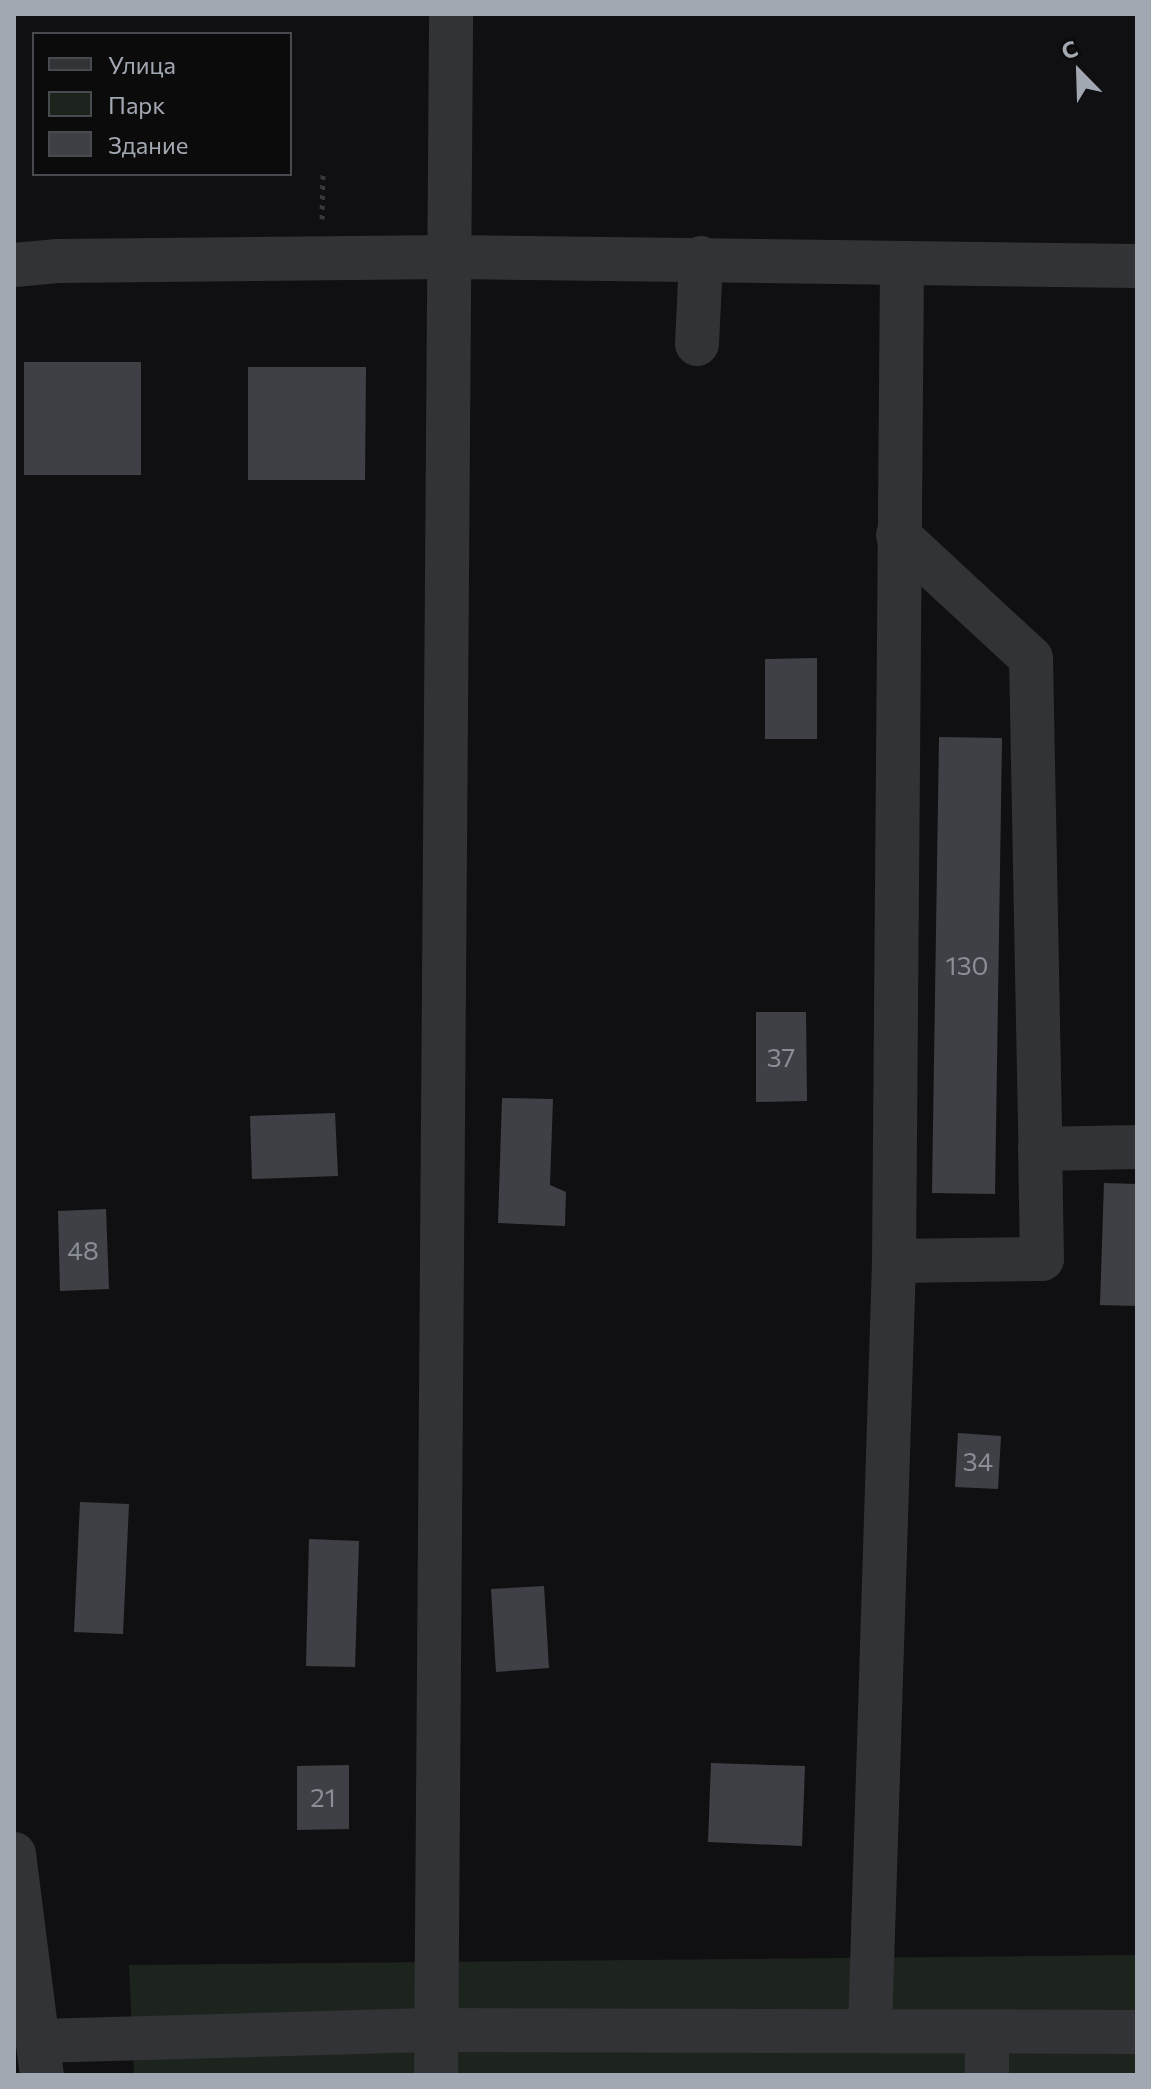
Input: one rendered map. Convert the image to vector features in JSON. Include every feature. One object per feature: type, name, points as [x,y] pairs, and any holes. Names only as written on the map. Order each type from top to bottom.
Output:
[{"type":"street","points":[[436,2075],[451,14]]},
{"type":"street","points":[[14,265],[58,261],[450,257],[1137,266]]},
{"type":"street","points":[[697,344],[701,258]]},
{"type":"street","points":[[870,2030],[894,1261],[902,263]]},
{"type":"street","points":[[894,1261],[1042,1259],[1031,658],[898,535]]},
{"type":"street","points":[[1040,1149],[1137,1147]]},
{"type":"street","points":[[14,1854],[40,2058],[437,2030],[870,2030],[987,2055],[1137,2032]]},
{"type":"green space","points":[[1137,1955],[1137,2075],[134,2075],[129,1965]]},
{"type":"building","points":[[24,362],[141,362],[141,475],[24,475]]},
{"type":"building","points":[[248,367],[366,367],[365,480],[248,480]]},
{"type":"building","points":[[817,658],[817,739],[765,739],[765,659]]},
{"type":"building","points":[[939,737],[1002,738],[995,1194],[932,1193]]},
{"type":"building","points":[[756,1012],[806,1012],[807,1101],[756,1102]]},
{"type":"building","points":[[502,1098],[553,1099],[550,1185],[566,1192],[565,1226],[498,1223]]},
{"type":"building","points":[[335,1113],[338,1176],[252,1179],[250,1116]]},
{"type":"building","points":[[1104,1183],[1137,1184],[1137,1306],[1100,1305]]},
{"type":"building","points":[[106,1209],[109,1289],[60,1291],[58,1211]]},
{"type":"building","points":[[958,1433],[1001,1436],[998,1489],[955,1487]]},
{"type":"building","points":[[80,1502],[129,1504],[123,1634],[74,1632]]},
{"type":"building","points":[[309,1539],[359,1541],[355,1667],[306,1666]]},
{"type":"building","points":[[544,1586],[549,1668],[496,1672],[491,1589]]},
{"type":"building","points":[[711,1763],[805,1766],[802,1846],[708,1842]]},
{"type":"building","points":[[349,1765],[349,1829],[297,1830],[297,1766]]}]
